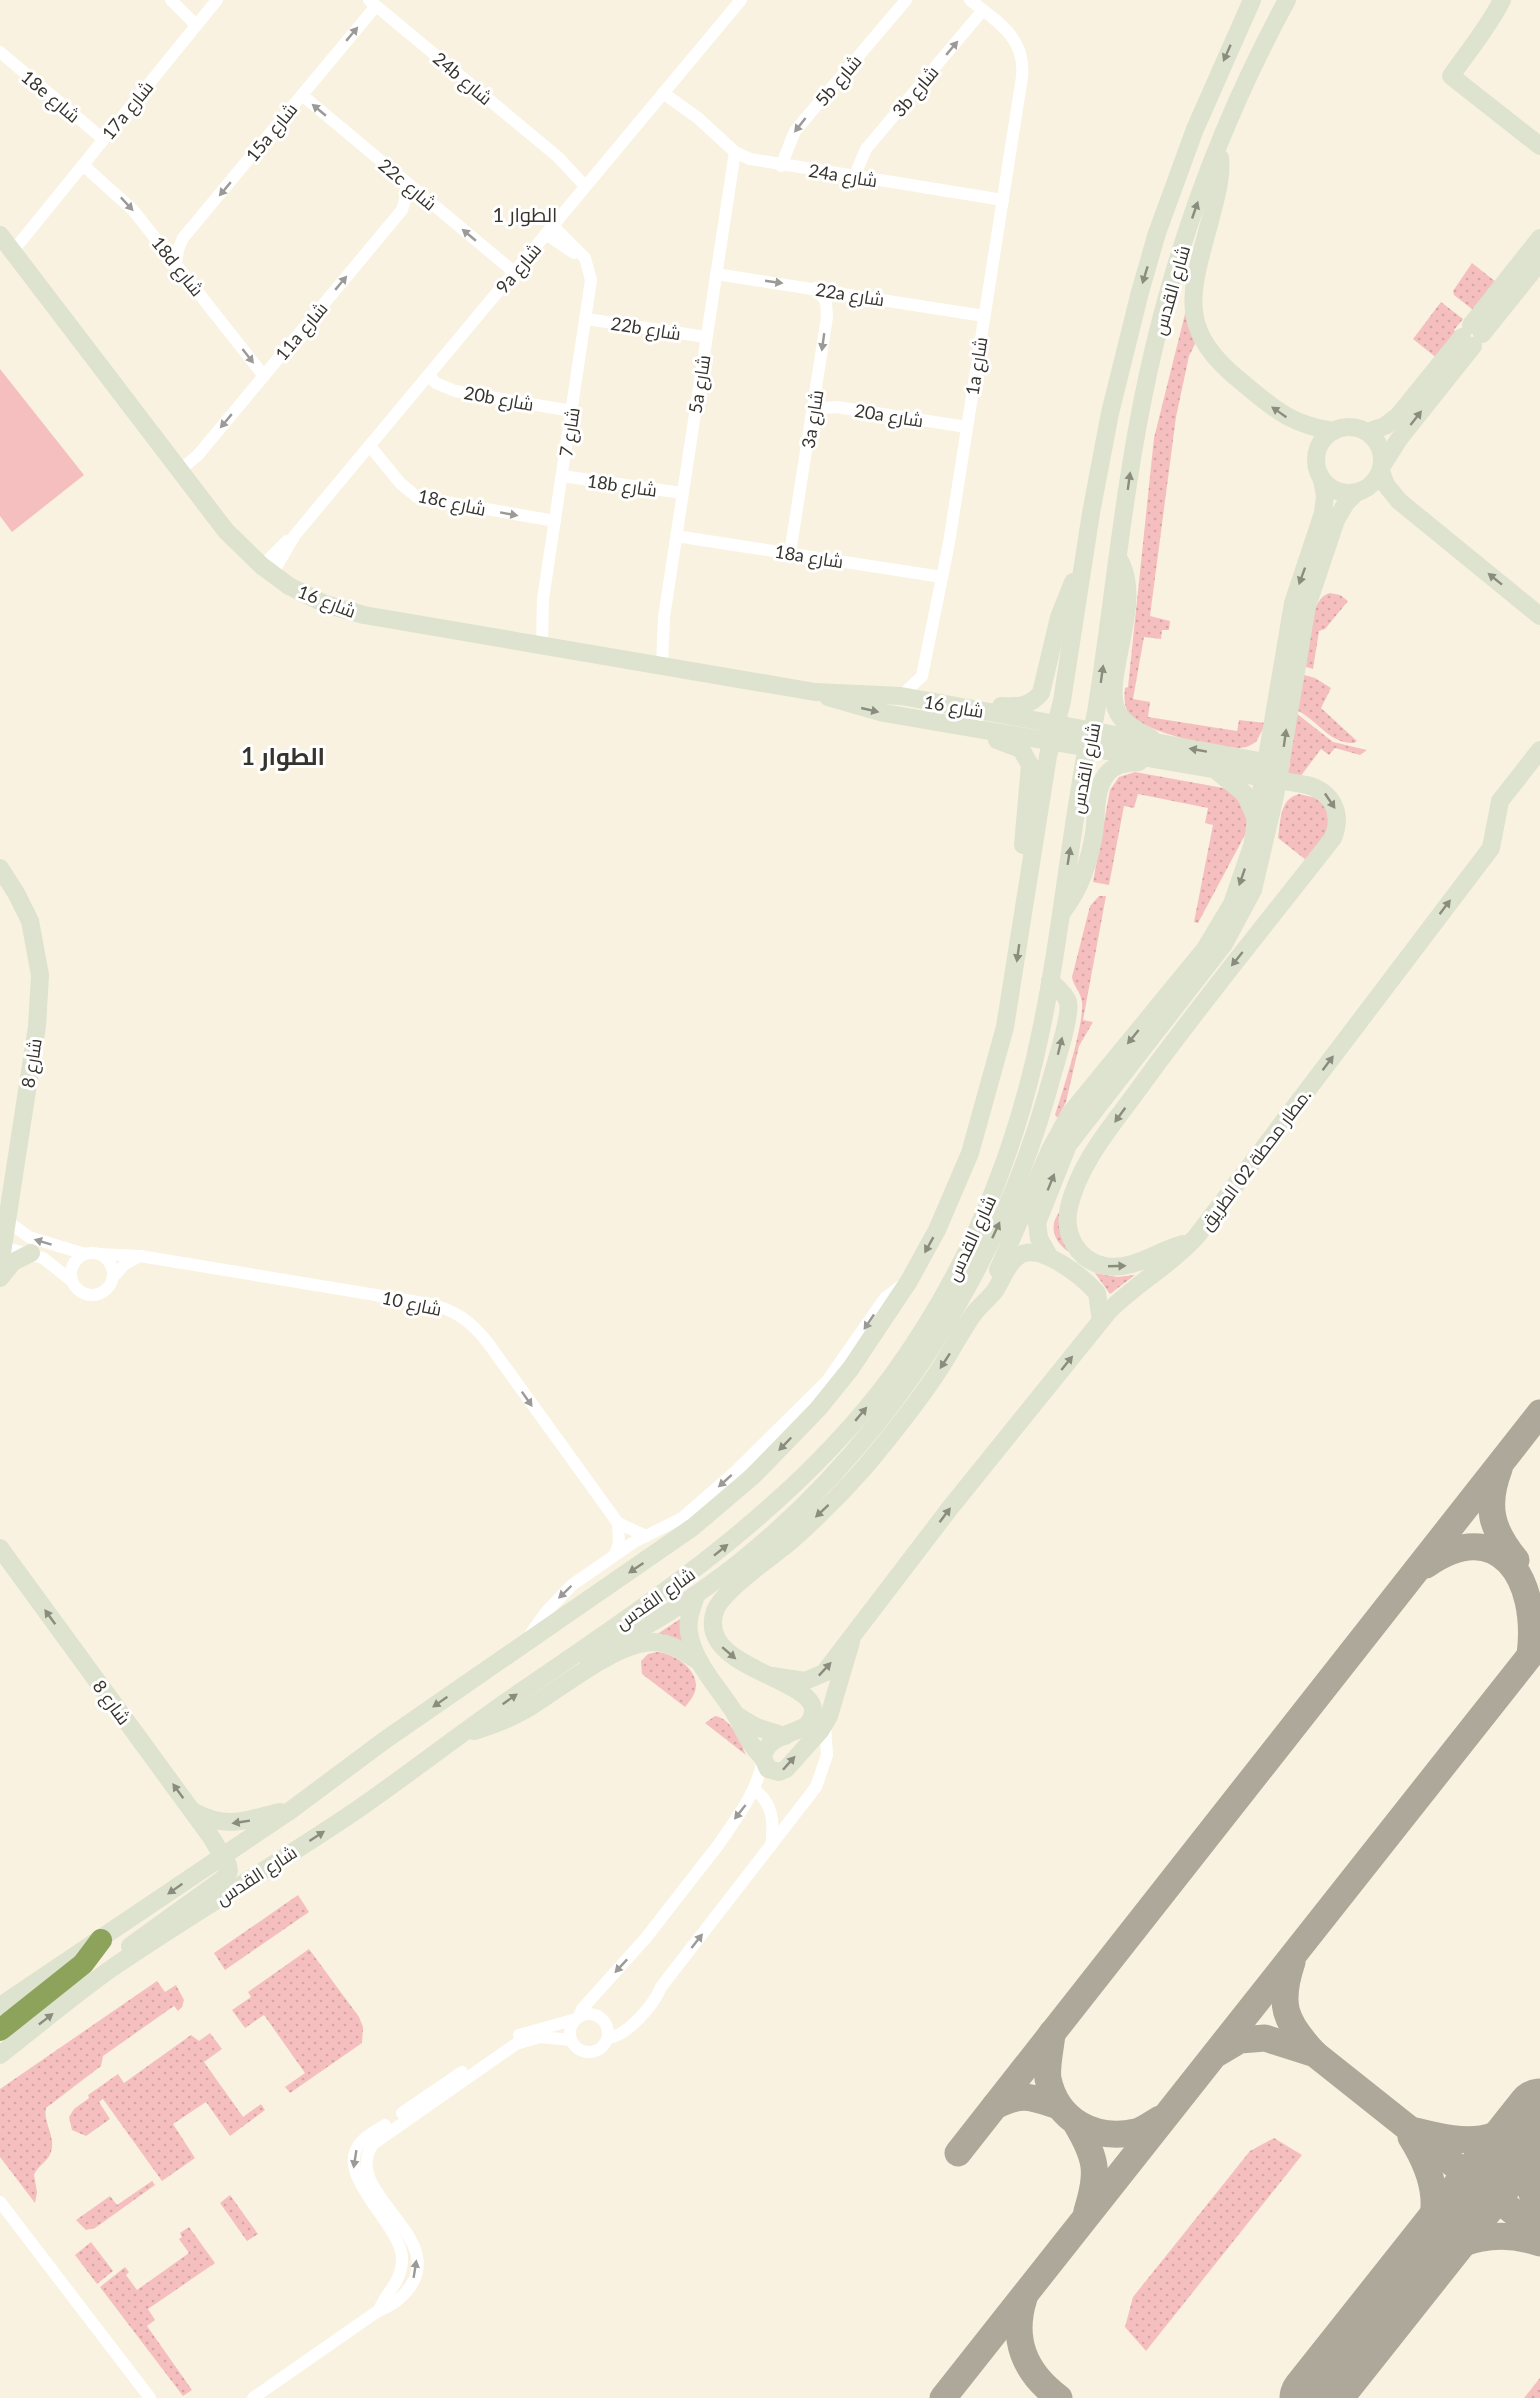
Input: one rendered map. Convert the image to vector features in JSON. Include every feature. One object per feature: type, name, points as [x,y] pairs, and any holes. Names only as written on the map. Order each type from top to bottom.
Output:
[{"type":"highway","points":[[2,2021],[83,1964],[101,1940]]},
{"type":"street","points":[[171,0],[199,21]]},
{"type":"street","points":[[178,0],[199,21]]},
{"type":"street","name":"17a شارع","points":[[6,242],[37,221],[217,0]]},
{"type":"street","name":"9a شارع","points":[[267,570],[741,0]]},
{"type":"street","name":"5b شارع","points":[[781,166],[792,136],[799,126],[906,0]]},
{"type":"street","points":[[970,0],[983,10]]},
{"type":"street","name":"شارع القدس","points":[[101,1940],[291,1810],[385,1740],[662,1551],[753,1476],[818,1409],[844,1376],[909,1281],[942,1219],[983,1111],[1005,1027],[1053,733],[1062,701],[1084,555],[1110,414],[1148,262],[1195,129],[1226,54],[1252,0]]},
{"type":"street","name":"شارع القدس","points":[[0,2055],[109,1970],[354,1812],[460,1734],[710,1559],[772,1506],[836,1443],[888,1381],[912,1348],[949,1287],[972,1241],[1009,1150],[1035,1059],[1090,740],[1136,435],[1150,365],[1183,246],[1219,148],[1287,0]]},
{"type":"street","points":[[1502,0],[1483,34],[1478,52],[1457,80],[1540,146]]},
{"type":"street","name":"15a شارع","points":[[176,263],[177,250],[183,238],[302,95],[373,3]]},
{"type":"street","name":"24b شارع","points":[[373,3],[588,182]]},
{"type":"street","name":"1a شارع","points":[[922,676],[942,577],[1022,77],[1023,54],[1011,35],[983,10]]},
{"type":"street","name":"3b شارع","points":[[854,177],[866,149],[983,10]]},
{"type":"street","name":"18e شارع","points":[[0,52],[103,139]]},
{"type":"street","name":"24a شارع","points":[[667,89],[735,152],[750,159],[781,166],[1003,200]]},
{"type":"street","name":"22c شارع","points":[[302,95],[514,272]]},
{"type":"street","points":[[1219,148],[1219,186],[1192,296],[1195,321],[1201,339],[1221,366],[1277,412],[1299,424],[1334,431]]},
{"type":"street","name":"5a شارع","points":[[657,664],[735,152]]},
{"type":"street","name":"18d شارع","points":[[84,165],[128,205],[264,376]]},
{"type":"street","name":"11a شارع","points":[[179,471],[198,455],[402,210],[407,193],[405,181]]},
{"type":"street","name":"شارع 7","points":[[537,644],[591,290],[588,266],[579,251],[549,230]]},
{"type":"street","points":[[1101,1321],[1097,1293],[1050,1256],[1039,1238],[1037,1223],[1064,1152],[1079,1127],[1235,927],[1258,875],[1272,771],[1307,606],[1336,520],[1346,503],[1356,493],[1369,488],[1452,361],[1513,285],[1540,238]]},
{"type":"street","name":"شارع 16","points":[[6,242],[226,531],[267,570],[306,596],[344,611],[815,692],[901,696],[959,706],[1053,733],[1090,740]]},
{"type":"street","points":[[1513,285],[1540,262]]},
{"type":"street","name":"22a شارع","points":[[716,274],[984,316]]},
{"type":"street","name":"3a شارع","points":[[790,553],[813,416],[827,309],[826,301],[815,288]]},
{"type":"street","name":"22b شارع","points":[[586,319],[706,337]]},
{"type":"street","points":[[1367,432],[1385,426],[1398,417],[1452,361]]},
{"type":"street","name":"20b شارع","points":[[429,376],[436,383],[455,391],[572,411]]},
{"type":"street","name":"20a شارع","points":[[813,416],[824,408],[837,406],[967,427]]},
{"type":"street","points":[[253,2398],[379,2310],[399,2280],[402,2258],[395,2235],[356,2177],[353,2161],[358,2146],[517,2036],[577,2018],[590,2014],[600,2017],[607,2026],[608,2037],[599,2050],[588,2053],[576,2048],[571,2040],[571,2027],[577,2018],[582,2009],[645,1939],[672,1913],[698,1880],[754,1790],[769,1744],[807,1725],[810,1721],[811,1705],[802,1692],[734,1658],[723,1650],[713,1629],[718,1604],[792,1539],[864,1468],[918,1400],[976,1311],[1005,1255],[1050,1149],[1069,1115],[1205,949],[1221,926],[1242,877],[1272,771],[1271,730],[1293,603],[1323,513],[1325,496],[1316,466],[1317,452],[1323,439],[1334,431],[1349,427],[1367,432],[1378,444],[1386,484],[1399,501],[1540,616]]},
{"type":"street","name":"18c شارع","points":[[370,446],[400,483],[417,497],[555,521]]},
{"type":"street","name":"18b شارع","points":[[562,476],[682,493]]},
{"type":"street","points":[[1322,480],[1337,492],[1356,493]]},
{"type":"street","name":"18a شارع","points":[[676,536],[942,577]]},
{"type":"street","points":[[959,706],[1022,706],[1041,693],[1059,617],[1084,555]]},
{"type":"street","points":[[1118,556],[1125,569],[1128,596],[1114,693],[1116,707],[1128,724],[1160,752]]},
{"type":"street","points":[[901,696],[922,676],[933,702]]},
{"type":"street","name":"شارع 16","points":[[815,692],[870,710],[956,726],[1053,733]]},
{"type":"street","points":[[956,726],[1017,746],[1028,758],[1030,772],[1023,850],[1026,895]]},
{"type":"street","points":[[1234,756],[1256,746],[1271,730]]},
{"type":"street","name":"مطار محطة 02 الطريق.","points":[[1090,740],[1160,752],[1234,756],[1316,787],[1329,797],[1337,813],[1333,838],[1195,1012],[1100,1143],[1082,1173],[1069,1208],[1069,1233],[1074,1245],[1082,1255],[1104,1266],[1129,1265],[1190,1243],[1491,848],[1500,801],[1540,750]]},
{"type":"street","points":[[1061,914],[1074,897],[1084,875],[1094,833],[1098,795],[1105,776],[1118,765],[1160,752]]},
{"type":"street","name":"مطار محطة 02 الطريق.","points":[[1160,752],[1214,770],[1272,771]]},
{"type":"street","points":[[1214,770],[1245,794],[1257,821]]},
{"type":"street","name":"شارع 8","points":[[0,868],[30,921],[40,975],[39,1009],[0,1266]]},
{"type":"street","points":[[556,1667],[639,1631],[696,1596],[794,1513],[866,1435],[934,1342],[977,1268],[1009,1201],[1035,1131],[1068,1006],[1065,996],[1050,981]]},
{"type":"street","points":[[1009,1150],[1035,1131]]},
{"type":"street","points":[[6,1220],[21,1232],[37,1240],[85,1254],[99,1254],[110,1263],[113,1277]]},
{"type":"street","points":[[972,1241],[977,1268]]},
{"type":"street","points":[[772,1676],[798,1681],[817,1677],[852,1637],[950,1508],[1101,1321],[1124,1296],[1175,1258],[1190,1243]]},
{"type":"street","points":[[3,1247],[31,1253],[53,1265],[81,1292],[92,1295],[103,1292],[125,1264],[140,1256]]},
{"type":"street","points":[[976,1311],[994,1291],[1016,1257],[1030,1252],[1050,1256]]},
{"type":"street","points":[[0,1278],[13,1262],[31,1253]]},
{"type":"street","points":[[72,1281],[74,1262],[85,1254]]},
{"type":"street","name":"شارع 10","points":[[99,1254],[140,1256],[444,1308],[469,1321],[497,1355],[618,1523],[646,1536]]},
{"type":"street","points":[[524,1644],[563,1593],[615,1555],[682,1518],[736,1471],[826,1381],[885,1299],[909,1281]]},
{"type":"street","points":[[615,1555],[619,1542],[618,1523]]},
{"type":"street","name":"شارع 8","points":[[0,1548],[72,1636],[224,1856]]},
{"type":"street","points":[[696,1596],[688,1626],[700,1662],[736,1715],[747,1740],[763,1759],[768,1769],[782,1771],[825,1725]]},
{"type":"street","points":[[608,2037],[620,2035],[650,1994],[661,1987],[798,1813],[820,1778],[826,1755],[825,1725],[840,1684],[852,1637]]},
{"type":"street","points":[[460,1734],[490,1726],[514,1716],[584,1671],[641,1644],[666,1644],[700,1662]]},
{"type":"street","points":[[736,1715],[756,1727],[785,1736]]},
{"type":"street","points":[[754,1790],[767,1800],[771,1819],[771,1846]]},
{"type":"street","points":[[192,1810],[215,1821],[233,1823],[291,1810]]},
{"type":"street","points":[[109,1970],[132,1943],[148,1930],[227,1875],[228,1865],[224,1856]]},
{"type":"street","points":[[379,2310],[388,2308],[405,2294],[416,2274],[417,2263],[412,2241],[368,2177],[365,2163],[369,2150],[378,2139],[516,2044],[540,2037],[571,2040]]},
{"type":"street","points":[[0,2202],[150,2398]]},
{"type":"shaded area","points":[[1472,263],[1496,282],[1477,313],[1454,295],[1453,291]]},
{"type":"shaded area","points":[[1441,302],[1463,319],[1454,330],[1458,334],[1438,359],[1413,339]]},
{"type":"shaded area","points":[[1186,310],[1195,344],[1189,356],[1176,417],[1150,616],[1170,621],[1169,630],[1162,630],[1161,639],[1144,637],[1133,699],[1150,702],[1148,717],[1237,731],[1239,720],[1266,723],[1256,742],[1242,748],[1198,742],[1165,733],[1130,715],[1125,702],[1154,438]]},
{"type":"shaded area","points":[[0,369],[84,475],[12,532],[0,516]]},
{"type":"shaded area","points":[[1330,593],[1340,595],[1348,601],[1325,629],[1319,631],[1313,669],[1306,667],[1311,625],[1317,604]]},
{"type":"shaded area","points":[[1301,674],[1315,678],[1331,688],[1321,708],[1357,741],[1354,743],[1337,740],[1296,710]]},
{"type":"shaded area","points":[[1296,713],[1333,742],[1367,750],[1360,755],[1335,748],[1329,755],[1321,749],[1300,777],[1288,774]]},
{"type":"shaded area","points":[[1135,772],[1229,789],[1233,791],[1247,817],[1246,833],[1198,923],[1194,922],[1213,825],[1205,823],[1208,808],[1138,794],[1134,808],[1124,806],[1109,885],[1093,882],[1110,790],[1119,777]]},
{"type":"shaded area","points":[[1299,794],[1316,798],[1327,808],[1329,829],[1306,860],[1278,838],[1284,806],[1292,797]]},
{"type":"shaded area","points":[[1099,896],[1106,896],[1083,1020],[1093,1022],[1079,1046],[1066,1102],[1058,1118],[1055,1115],[1072,1058],[1082,1013],[1081,998],[1072,977],[1090,906]]},
{"type":"shaded area","points":[[1061,1210],[1060,1233],[1069,1252],[1059,1243],[1054,1232],[1055,1221]]},
{"type":"shaded area","points":[[1095,1273],[1117,1277],[1135,1275],[1110,1294]]},
{"type":"shaded area","points":[[680,1619],[683,1642],[656,1635]]},
{"type":"shaded area","points":[[657,1652],[676,1658],[692,1673],[696,1688],[685,1707],[642,1674],[641,1661],[648,1654]]},
{"type":"shaded area","points":[[715,1716],[726,1721],[730,1726],[746,1755],[705,1723]]},
{"type":"shaded area","points":[[298,1895],[309,1912],[225,1970],[214,1953]]},
{"type":"shaded area","points":[[309,1949],[359,2017],[363,2027],[362,2043],[290,2093],[285,2087],[305,2073],[264,2015],[245,2028],[232,2010],[251,1997],[248,1992]]},
{"type":"shaded area","points":[[157,1981],[165,1992],[176,1985],[184,2000],[182,2007],[178,2011],[174,2006],[103,2056],[101,2066],[46,2108],[52,2146],[50,2155],[34,2175],[37,2192],[35,2203],[0,2157],[0,2089]]},
{"type":"shaded area","points":[[210,2033],[222,2049],[204,2062],[243,2117],[261,2104],[265,2110],[230,2136],[206,2102],[173,2124],[195,2158],[162,2181],[103,2099],[99,2102],[110,2119],[86,2136],[72,2130],[69,2117],[74,2109],[89,2098],[88,2095],[118,2074],[124,2083],[191,2035],[199,2041]]},
{"type":"shaded area","points":[[1274,2138],[1302,2155],[1146,2351],[1125,2327],[1133,2297],[1250,2151]]},
{"type":"shaded area","points":[[152,2181],[155,2185],[95,2228],[86,2230],[76,2220],[110,2196],[117,2205]]},
{"type":"shaded area","points":[[230,2195],[258,2234],[247,2241],[220,2203]]},
{"type":"shaded area","points":[[189,2227],[215,2263],[148,2309],[155,2320],[147,2326],[192,2390],[183,2396],[100,2287],[125,2267],[129,2272],[126,2275],[137,2290],[189,2253],[179,2239],[182,2237],[180,2233]]},
{"type":"shaded area","points":[[91,2242],[113,2271],[97,2284],[75,2255]]},
{"type":"shaded area","points":[[1540,2378],[1540,2398],[1524,2398]]},
{"type":"taxiway","points":[[958,2153],[1540,1413]]},
{"type":"taxiway","points":[[1499,1469],[1492,1495],[1493,1517],[1501,1538],[1516,1560]]},
{"type":"taxiway","points":[[1426,1565],[1452,1551],[1474,1547],[1493,1551],[1509,1562],[1520,1579],[1528,1601],[1531,1627],[1530,1655]]},
{"type":"taxiway","points":[[943,2398],[1540,1643]]},
{"type":"taxiway","points":[[1292,1962],[1285,1989],[1286,2011],[1296,2031],[1314,2053]]},
{"type":"taxiway","points":[[1052,2033],[1048,2079],[1053,2094],[1069,2117],[1093,2130],[1121,2134],[1139,2131],[1160,2119]]},
{"type":"taxiway","points":[[1218,2053],[1240,2040],[1265,2038],[1315,2054],[1540,2233]]},
{"type":"taxiway","points":[[995,2106],[1012,2099],[1025,2097],[1056,2105]]},
{"type":"taxiway","points":[[1416,2131],[1452,2139],[1481,2139],[1509,2130],[1540,2109]]},
{"type":"taxiway","points":[[1540,2124],[1534,2144],[1530,2188],[1540,2216]]},
{"type":"taxiway","points":[[1077,2125],[1089,2147],[1094,2166],[1093,2186],[1087,2211]]},
{"type":"taxiway","points":[[1411,2137],[1427,2169],[1434,2198],[1432,2227],[1423,2261],[1480,2238],[1508,2236],[1540,2243]]},
{"type":"taxiway","points":[[1024,2298],[1019,2327],[1023,2354],[1037,2377],[1059,2398]]},
{"type":"runway","points":[[1314,2398],[1540,2113]]},
{"type":"district","name":"الطوار 1","points":[[525,214]]},
{"type":"district","name":"الطوار 1","points":[[283,755]]}]
